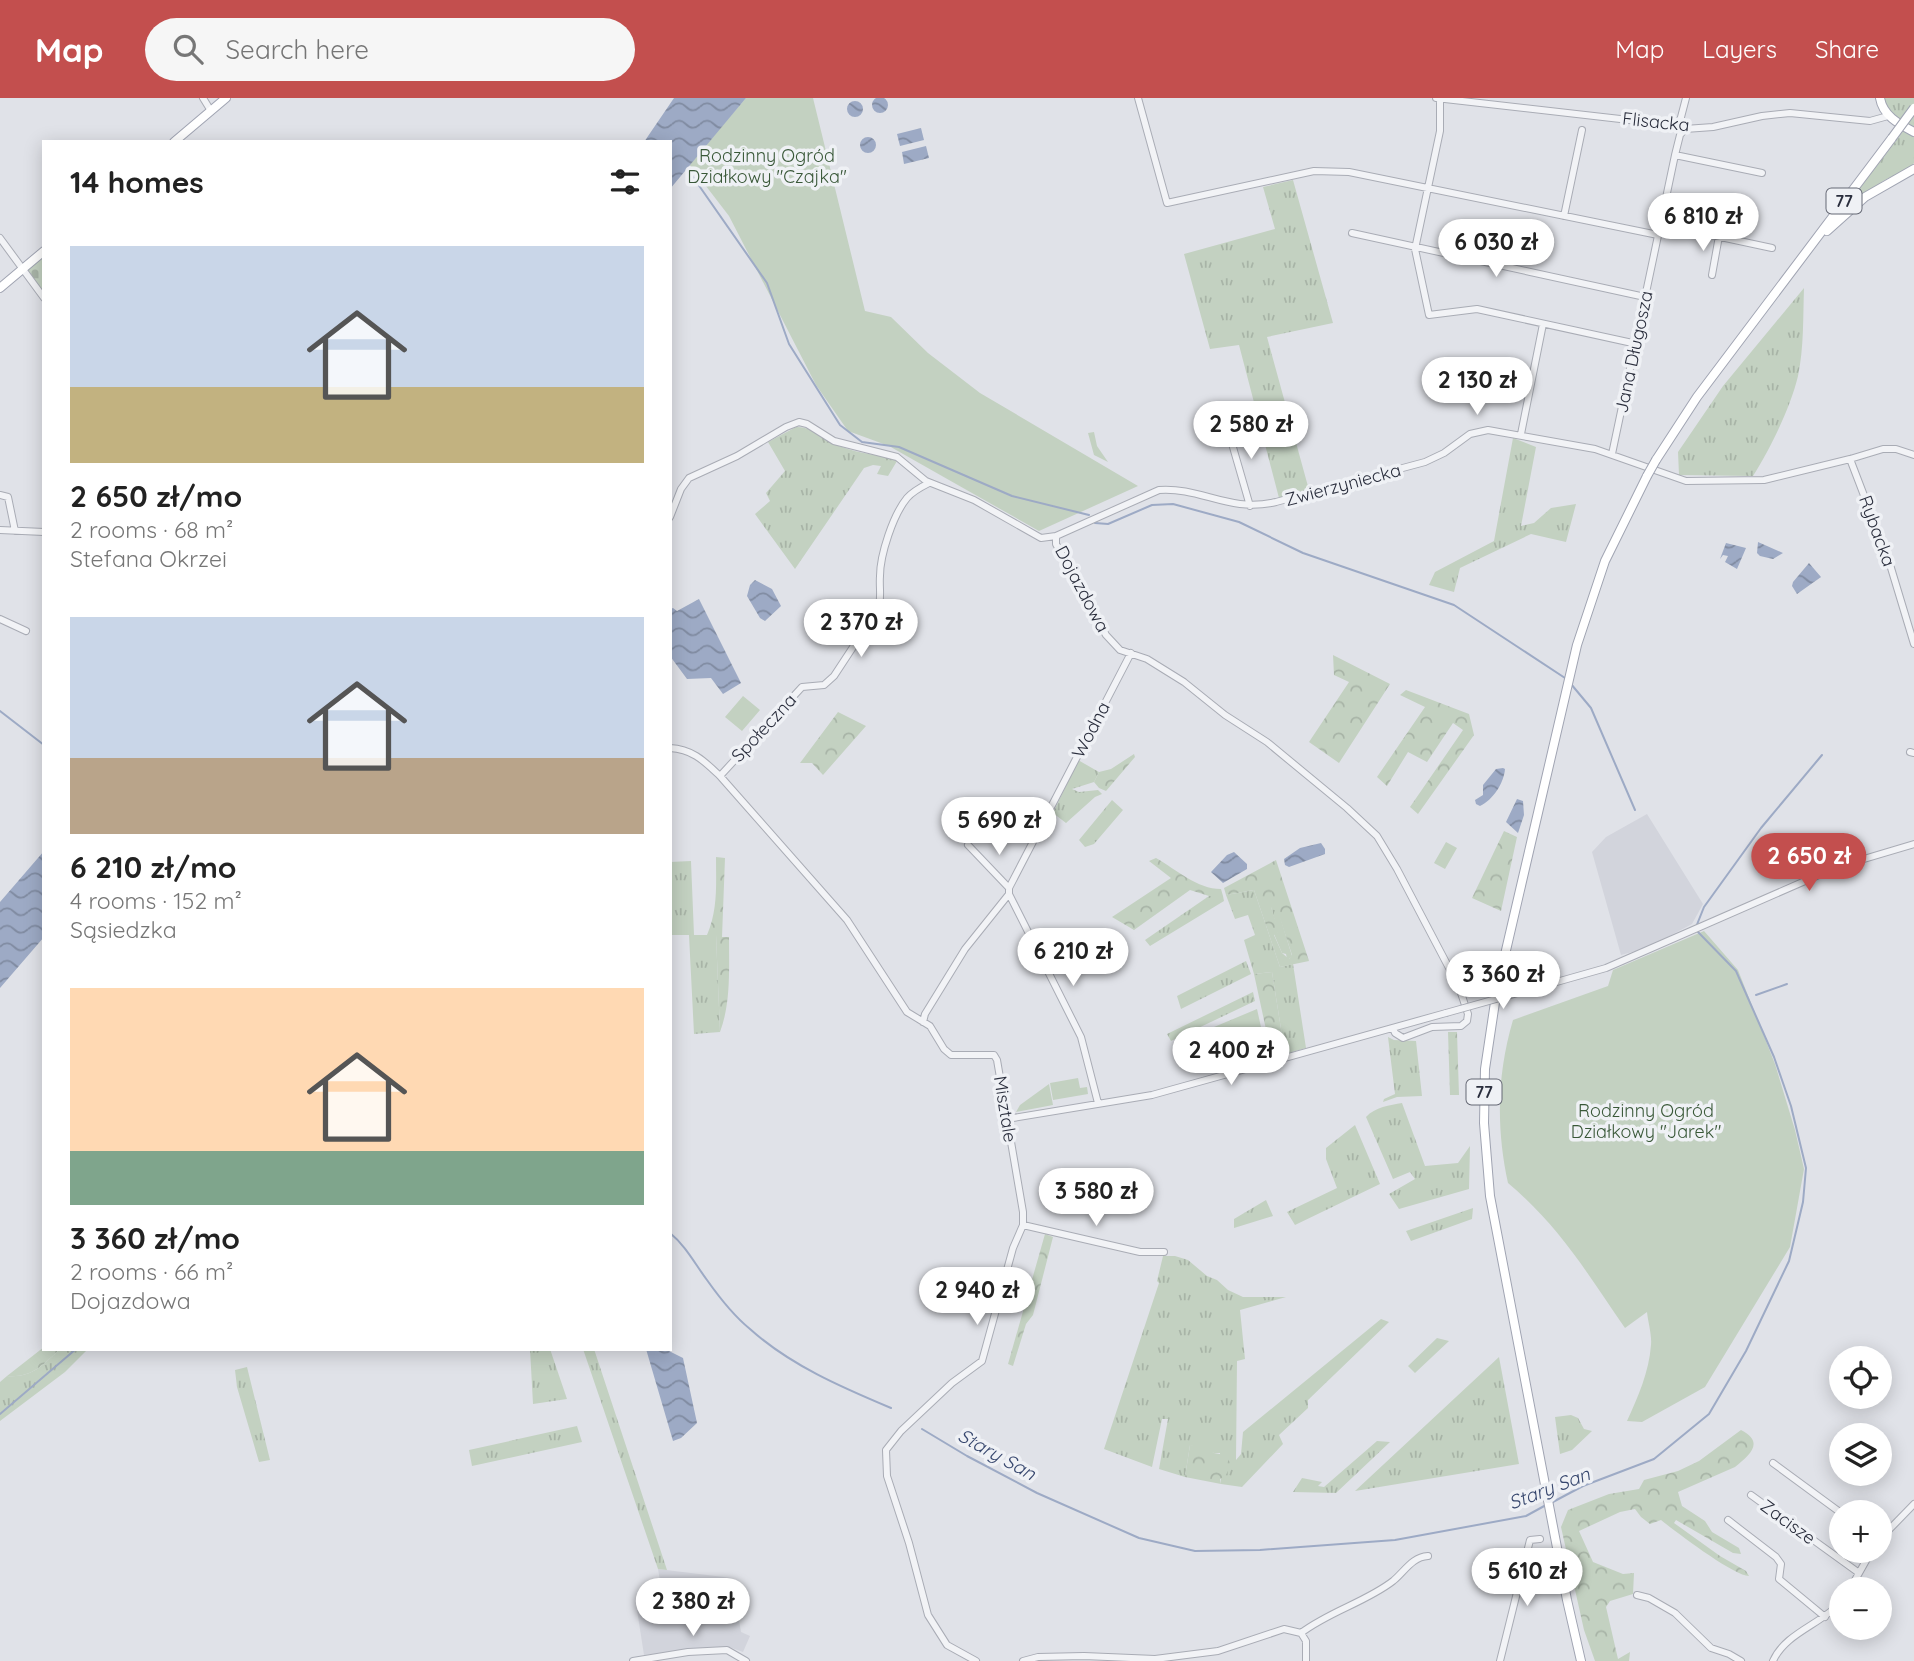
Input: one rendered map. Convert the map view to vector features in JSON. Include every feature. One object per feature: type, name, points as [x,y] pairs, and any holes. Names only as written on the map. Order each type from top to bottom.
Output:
[{"type":"main road","points":[[176,140],[226,98]]},
{"type":"main road","points":[[1880,98],[1885,112],[1914,132]]},
{"type":"main road","name":"77","points":[[1581,1661],[1490,1196],[1484,1100],[1488,1045],[1497,989],[1572,669],[1605,562],[1656,460],[1698,397],[1914,108]]},
{"type":"main road","points":[[1797,264],[1848,210],[1914,169]]},
{"type":"main road","points":[[0,288],[42,253]]},
{"type":"street","points":[[204,98],[211,111]]},
{"type":"street","points":[[1138,98],[1167,203],[1314,171],[1349,172],[1658,235]]},
{"type":"street","points":[[1680,121],[1686,98]]},
{"type":"street","points":[[1438,99],[1440,131],[1415,248],[1429,315],[1477,309],[1637,344]]},
{"type":"street","name":"Flisacka","points":[[1438,99],[1664,124],[1680,121],[1685,129],[1713,127],[1790,113],[1875,121],[1885,112]]},
{"type":"street","name":"Jana Długosza","points":[[1612,454],[1675,155],[1680,135],[1685,129]]},
{"type":"street","points":[[1564,216],[1582,131]]},
{"type":"street","points":[[1675,155],[1762,173]]},
{"type":"street","points":[[1660,224],[1772,248]]},
{"type":"street","points":[[1352,233],[1645,297]]},
{"type":"street","points":[[1712,275],[1719,236]]},
{"type":"street","points":[[0,238],[42,296]]},
{"type":"street","points":[[1521,434],[1543,324]]},
{"type":"street","name":"Dojazdowa","points":[[672,512],[681,489],[689,478],[737,456],[799,422],[834,441],[897,457],[929,483],[974,500],[1041,538],[1056,536],[1056,544],[1106,635],[1120,650],[1146,659],[1185,682],[1225,715],[1267,742],[1377,836],[1459,987],[1468,1014],[1467,1021],[1461,1026],[1432,1027],[1403,1038],[1395,1034],[1393,1028]]},
{"type":"street","points":[[1226,423],[1250,506]]},
{"type":"street","name":"Zwierzyniecka","points":[[1056,536],[1159,491],[1175,489],[1238,506],[1276,502],[1425,462],[1444,453],[1476,431],[1521,434],[1612,454],[1686,481],[1754,481],[1850,460],[1883,449],[1914,454]]},
{"type":"street","name":"Rybacka","points":[[1850,460],[1888,558],[1914,644]]},
{"type":"street","name":"Społeczna","points":[[720,776],[803,687],[824,685],[834,676],[878,609],[886,542],[901,508],[912,493],[929,483]]},
{"type":"street","points":[[0,495],[8,497],[15,531]]},
{"type":"street","points":[[0,530],[42,532]]},
{"type":"street","points":[[1041,538],[1056,544]]},
{"type":"street","points":[[0,619],[26,631]]},
{"type":"street","name":"Wodna","points":[[923,1022],[925,1014],[965,949],[1009,891],[1131,653]]},
{"type":"street","name":"Misztale","points":[[672,748],[699,756],[720,776],[847,920],[907,1012],[930,1026],[944,1049],[951,1055],[994,1055],[997,1060],[1023,1212],[1023,1226],[1013,1248],[982,1361],[952,1383],[886,1450],[887,1476],[909,1543],[928,1615],[947,1645],[976,1661]]},
{"type":"street","points":[[1007,1119],[1152,1095],[1606,968],[1837,867],[1914,844]]},
{"type":"street","points":[[968,845],[1009,891],[1081,1037],[1098,1103]]},
{"type":"street","points":[[1023,1226],[1140,1252],[1164,1252]]},
{"type":"street","points":[[1773,1463],[1829,1504]]},
{"type":"street","name":"Zacisze","points":[[1751,1495],[1859,1573]]},
{"type":"street","points":[[1892,1526],[1914,1504]]},
{"type":"street","points":[[1728,1520],[1776,1557],[1781,1564],[1779,1579],[1825,1616]]},
{"type":"street","points":[[1500,1661],[1530,1540],[1540,1539]]},
{"type":"street","points":[[1301,1633],[1319,1619],[1392,1581],[1414,1560],[1428,1556]]},
{"type":"street","points":[[1857,1577],[1865,1563]]},
{"type":"street","points":[[1637,1595],[1649,1598],[1675,1613],[1686,1621],[1710,1648],[1741,1661]]},
{"type":"street","points":[[1773,1661],[1786,1644],[1829,1612]]},
{"type":"street","points":[[1023,1661],[1038,1657],[1083,1656],[1155,1659],[1218,1651],[1284,1629],[1301,1633],[1306,1640],[1307,1661]]},
{"type":"street","points":[[633,1661],[688,1652],[727,1650],[746,1661]]},
{"type":"shaded area","points":[[1647,814],[1703,904],[1692,924],[1647,948],[1621,955],[1592,852],[1606,837]]},
{"type":"shaded area","points":[[658,1569],[732,1578],[741,1632],[750,1636],[743,1652],[729,1647],[644,1655],[637,1610],[666,1615]]},
{"type":"green space","name":"Rodzinny Ogród Działkowy \"Czajka\"","points":[[746,98],[813,98],[865,311],[891,317],[928,353],[980,393],[1138,486],[1039,531],[889,446],[848,431],[816,385],[729,216],[689,164]]},
{"type":"green space","points":[[1884,98],[1914,98],[1914,129],[1889,112]]},
{"type":"green space","points":[[1904,130],[1914,137],[1912,166],[1883,181],[1844,209]]},
{"type":"green space","points":[[1293,180],[1333,323],[1267,337],[1309,490],[1279,498],[1239,345],[1210,349],[1184,254],[1275,229],[1263,187]]},
{"type":"green space","points":[[42,258],[42,293],[24,271]]},
{"type":"green space","points":[[1804,288],[1798,376],[1779,428],[1753,476],[1679,475],[1678,452],[1723,386]]},
{"type":"green space","points":[[796,427],[808,429],[836,445],[897,461],[888,476],[877,474],[881,466],[864,468],[795,569],[755,514],[770,501],[766,493],[785,471],[768,442]]},
{"type":"green space","points":[[1094,432],[1097,446],[1108,462],[1094,455],[1088,433]]},
{"type":"green space","points":[[1513,438],[1536,447],[1521,526],[1534,523],[1551,508],[1576,504],[1566,542],[1531,534],[1460,568],[1454,592],[1429,585],[1435,572],[1494,541]]},
{"type":"green space","points":[[1333,655],[1390,684],[1339,763],[1309,742],[1349,682],[1334,675]]},
{"type":"green space","points":[[1406,690],[1469,714],[1474,735],[1418,814],[1410,807],[1463,730],[1453,723],[1427,762],[1408,752],[1387,786],[1377,777],[1425,707],[1400,695]]},
{"type":"green space","points":[[743,696],[760,710],[742,731],[725,717]]},
{"type":"green space","points":[[838,712],[866,726],[823,775],[812,763],[800,763]]},
{"type":"green space","points":[[1134,754],[1135,757],[1106,791],[1094,782],[1099,772],[1111,769]]},
{"type":"green space","points":[[1078,760],[1099,772],[1094,782],[1072,789],[1079,792],[1098,790],[1102,794],[1066,823],[1053,813]]},
{"type":"green space","points":[[1112,800],[1123,810],[1094,844],[1085,847],[1079,840]]},
{"type":"green space","points":[[1504,831],[1517,837],[1501,911],[1472,898]]},
{"type":"green space","points":[[1446,842],[1457,848],[1445,869],[1434,863]]},
{"type":"green space","points":[[716,857],[725,858],[722,937],[729,937],[728,997],[720,1032],[716,935],[707,935],[715,906]]},
{"type":"green space","points":[[1156,858],[1195,882],[1221,889],[1223,896],[1209,896],[1190,890],[1134,930],[1112,917],[1171,878],[1149,861]]},
{"type":"green space","points":[[1276,860],[1309,961],[1280,967],[1254,890],[1226,895],[1224,888]],"holes":[[[1271,891],[1292,955],[1289,959],[1282,953],[1274,935],[1279,932],[1271,907]]]},
{"type":"green space","points":[[691,861],[694,935],[716,935],[720,1032],[694,1034],[689,935],[672,935],[672,862]]},
{"type":"green space","points":[[1271,887],[1292,956],[1289,959],[1282,953],[1274,934],[1278,932],[1271,907]]},
{"type":"green space","points":[[1254,890],[1280,967],[1293,964],[1306,1048],[1285,1054],[1272,972],[1254,974],[1244,940],[1255,935],[1248,915],[1235,919],[1226,895]]},
{"type":"green space","points":[[1209,896],[1223,896],[1224,901],[1150,946],[1145,940]]},
{"type":"green space","name":"Rodzinny Ogród Działkowy \"Jarek\"","points":[[1704,931],[1738,970],[1775,1064],[1804,1169],[1790,1247],[1705,1387],[1642,1422],[1627,1421],[1650,1355],[1651,1337],[1647,1312],[1625,1328],[1558,1234],[1508,1183],[1500,1121],[1504,1061],[1513,1020],[1608,986],[1613,970]]},
{"type":"green space","points":[[1513,956],[1521,988],[1505,993]]},
{"type":"green space","points":[[1246,961],[1251,974],[1181,1009],[1177,996]]},
{"type":"green space","points":[[1272,972],[1285,1054],[1277,1056],[1267,1034],[1254,974]]},
{"type":"green space","points":[[1253,992],[1255,1001],[1171,1041],[1167,1034]]},
{"type":"green space","points":[[1257,1009],[1261,1027],[1182,1062],[1177,1054],[1218,1035],[1214,1027]]},
{"type":"green space","points":[[1448,1032],[1457,1032],[1459,1095],[1450,1095]]},
{"type":"green space","points":[[1388,1037],[1394,1040],[1416,1041],[1422,1096],[1397,1097],[1383,1102],[1395,1094]]},
{"type":"green space","points":[[1078,1078],[1080,1088],[1087,1087],[1088,1094],[1053,1100],[1050,1083]]},
{"type":"green space","points":[[1049,1084],[1053,1105],[1016,1112],[1020,1105]]},
{"type":"green space","points":[[1402,1103],[1425,1166],[1458,1163],[1470,1146],[1469,1189],[1399,1209],[1389,1194],[1415,1179],[1410,1172],[1393,1179],[1366,1117],[1378,1109]]},
{"type":"green space","points":[[1355,1125],[1380,1184],[1295,1225],[1287,1212],[1337,1188],[1326,1159],[1326,1148]]},
{"type":"green space","points":[[1266,1200],[1273,1216],[1234,1228],[1234,1219]]},
{"type":"green space","points":[[1473,1208],[1472,1219],[1411,1241],[1406,1231]]},
{"type":"green space","points":[[1045,1234],[1053,1237],[1033,1315],[1026,1324],[1013,1366],[1008,1364]]},
{"type":"green space","points":[[1163,1256],[1188,1260],[1207,1276],[1243,1297],[1286,1297],[1240,1310],[1245,1359],[1237,1361],[1236,1460],[1241,1454],[1243,1432],[1381,1319],[1389,1322],[1308,1400],[1308,1408],[1279,1435],[1283,1444],[1242,1487],[1221,1484],[1220,1453],[1190,1445],[1185,1477],[1159,1469],[1168,1419],[1162,1419],[1152,1467],[1104,1449],[1159,1283],[1157,1281]]},
{"type":"green space","points":[[1437,1338],[1449,1341],[1415,1373],[1408,1366]]},
{"type":"green space","points":[[42,1349],[42,1351],[58,1351],[30,1373],[7,1376]]},
{"type":"green space","points":[[58,1351],[86,1351],[65,1372],[0,1421],[0,1382],[7,1376],[30,1373]]},
{"type":"green space","points":[[530,1351],[551,1351],[567,1399],[533,1404]]},
{"type":"green space","points":[[584,1351],[595,1351],[667,1570],[658,1569]]},
{"type":"green space","points":[[1499,1357],[1519,1464],[1355,1491]]},
{"type":"green space","points":[[247,1367],[270,1460],[259,1462],[237,1387],[235,1370]]},
{"type":"green space","points":[[1571,1415],[1578,1418],[1584,1429],[1592,1431],[1572,1450],[1560,1454],[1555,1417]]},
{"type":"green space","points":[[577,1426],[582,1442],[472,1466],[469,1450]]},
{"type":"green space","points":[[1741,1430],[1754,1444],[1746,1458],[1735,1467],[1678,1492],[1682,1506],[1705,1521],[1712,1532],[1739,1548],[1741,1554],[1733,1553],[1676,1520],[1674,1523],[1746,1571],[1749,1576],[1731,1569],[1661,1520],[1650,1524],[1635,1509],[1620,1512],[1579,1531],[1593,1562],[1623,1574],[1634,1573],[1633,1594],[1610,1601],[1606,1607],[1618,1659],[1630,1652],[1629,1661],[1595,1661],[1584,1630],[1561,1527],[1568,1510],[1609,1494],[1639,1489],[1644,1480],[1678,1471],[1699,1461]]},
{"type":"green space","points":[[1377,1441],[1390,1442],[1336,1493],[1293,1492],[1302,1478],[1322,1482],[1318,1486],[1324,1487]]},
{"type":"green space","points":[[1190,1445],[1203,1446],[1214,1453],[1225,1455],[1231,1464],[1226,1475],[1220,1479],[1221,1484],[1185,1477]]},
{"type":"water","points":[[880,97],[886,99],[886,111],[880,113],[874,111],[872,105],[874,99]]},
{"type":"water","points":[[674,98],[746,98],[672,187],[672,140],[645,140]]},
{"type":"water","points":[[852,101],[858,101],[863,109],[861,115],[852,117],[847,112],[847,106]]},
{"type":"water","points":[[921,128],[924,140],[900,146],[897,134]]},
{"type":"water","points":[[865,137],[871,137],[876,145],[874,151],[865,153],[860,148],[860,142]]},
{"type":"water","points":[[926,146],[929,158],[904,164],[902,152]]},
{"type":"water","points":[[1758,542],[1783,553],[1773,559],[1760,556],[1757,553]]},
{"type":"water","points":[[1726,543],[1746,548],[1737,569],[1725,562],[1728,556],[1723,555],[1720,559]]},
{"type":"water","points":[[1809,563],[1821,577],[1797,594],[1792,586],[1793,582]]},
{"type":"water","points":[[755,580],[772,589],[781,606],[765,621],[760,618],[747,596],[750,585]]},
{"type":"water","points":[[699,599],[741,683],[723,694],[711,678],[687,679],[672,659],[672,608],[677,611]]},
{"type":"water","points":[[1503,768],[1504,774],[1497,790],[1485,803],[1480,806],[1476,804],[1475,800],[1483,795],[1483,785],[1496,769]]},
{"type":"water","points":[[1517,799],[1523,801],[1524,815],[1518,833],[1506,822]]},
{"type":"water","points":[[1321,843],[1325,854],[1289,867],[1285,865],[1284,859],[1300,848]]},
{"type":"water","points":[[1234,852],[1247,864],[1247,869],[1223,883],[1211,872],[1227,855]]},
{"type":"water","points":[[42,853],[42,939],[0,988],[0,902]]},
{"type":"water","points":[[647,1351],[669,1351],[683,1358],[697,1423],[681,1438],[673,1441]]},
{"type":"waterway","points":[[686,167],[767,283],[789,344],[840,425],[862,442],[899,447],[1012,496],[1089,515]]},
{"type":"waterway","points":[[1095,523],[1108,524],[1152,505],[1173,504],[1239,522],[1303,553],[1454,605],[1565,678]]},
{"type":"waterway","points":[[1571,684],[1591,708],[1635,810]]},
{"type":"waterway","points":[[0,711],[42,743]]},
{"type":"waterway","points":[[1696,927],[1704,907],[1761,828],[1822,755]]},
{"type":"waterway","name":"Stary San","points":[[1551,1503],[1583,1486],[1654,1459],[1709,1414],[1746,1351],[1789,1261],[1803,1202],[1806,1168],[1791,1106],[1774,1057],[1736,971],[1698,932]]},
{"type":"waterway","points":[[1756,995],[1787,984]]},
{"type":"waterway","name":"Stary San","points":[[672,1235],[686,1249],[727,1306],[765,1342],[817,1374],[891,1408]]},
{"type":"waterway","name":"Stary San","points":[[0,1414],[74,1351]]},
{"type":"waterway","name":"Stary San","points":[[922,1429],[1037,1493],[1139,1538],[1195,1551],[1260,1550],[1395,1540],[1526,1516],[1546,1505]]}]
